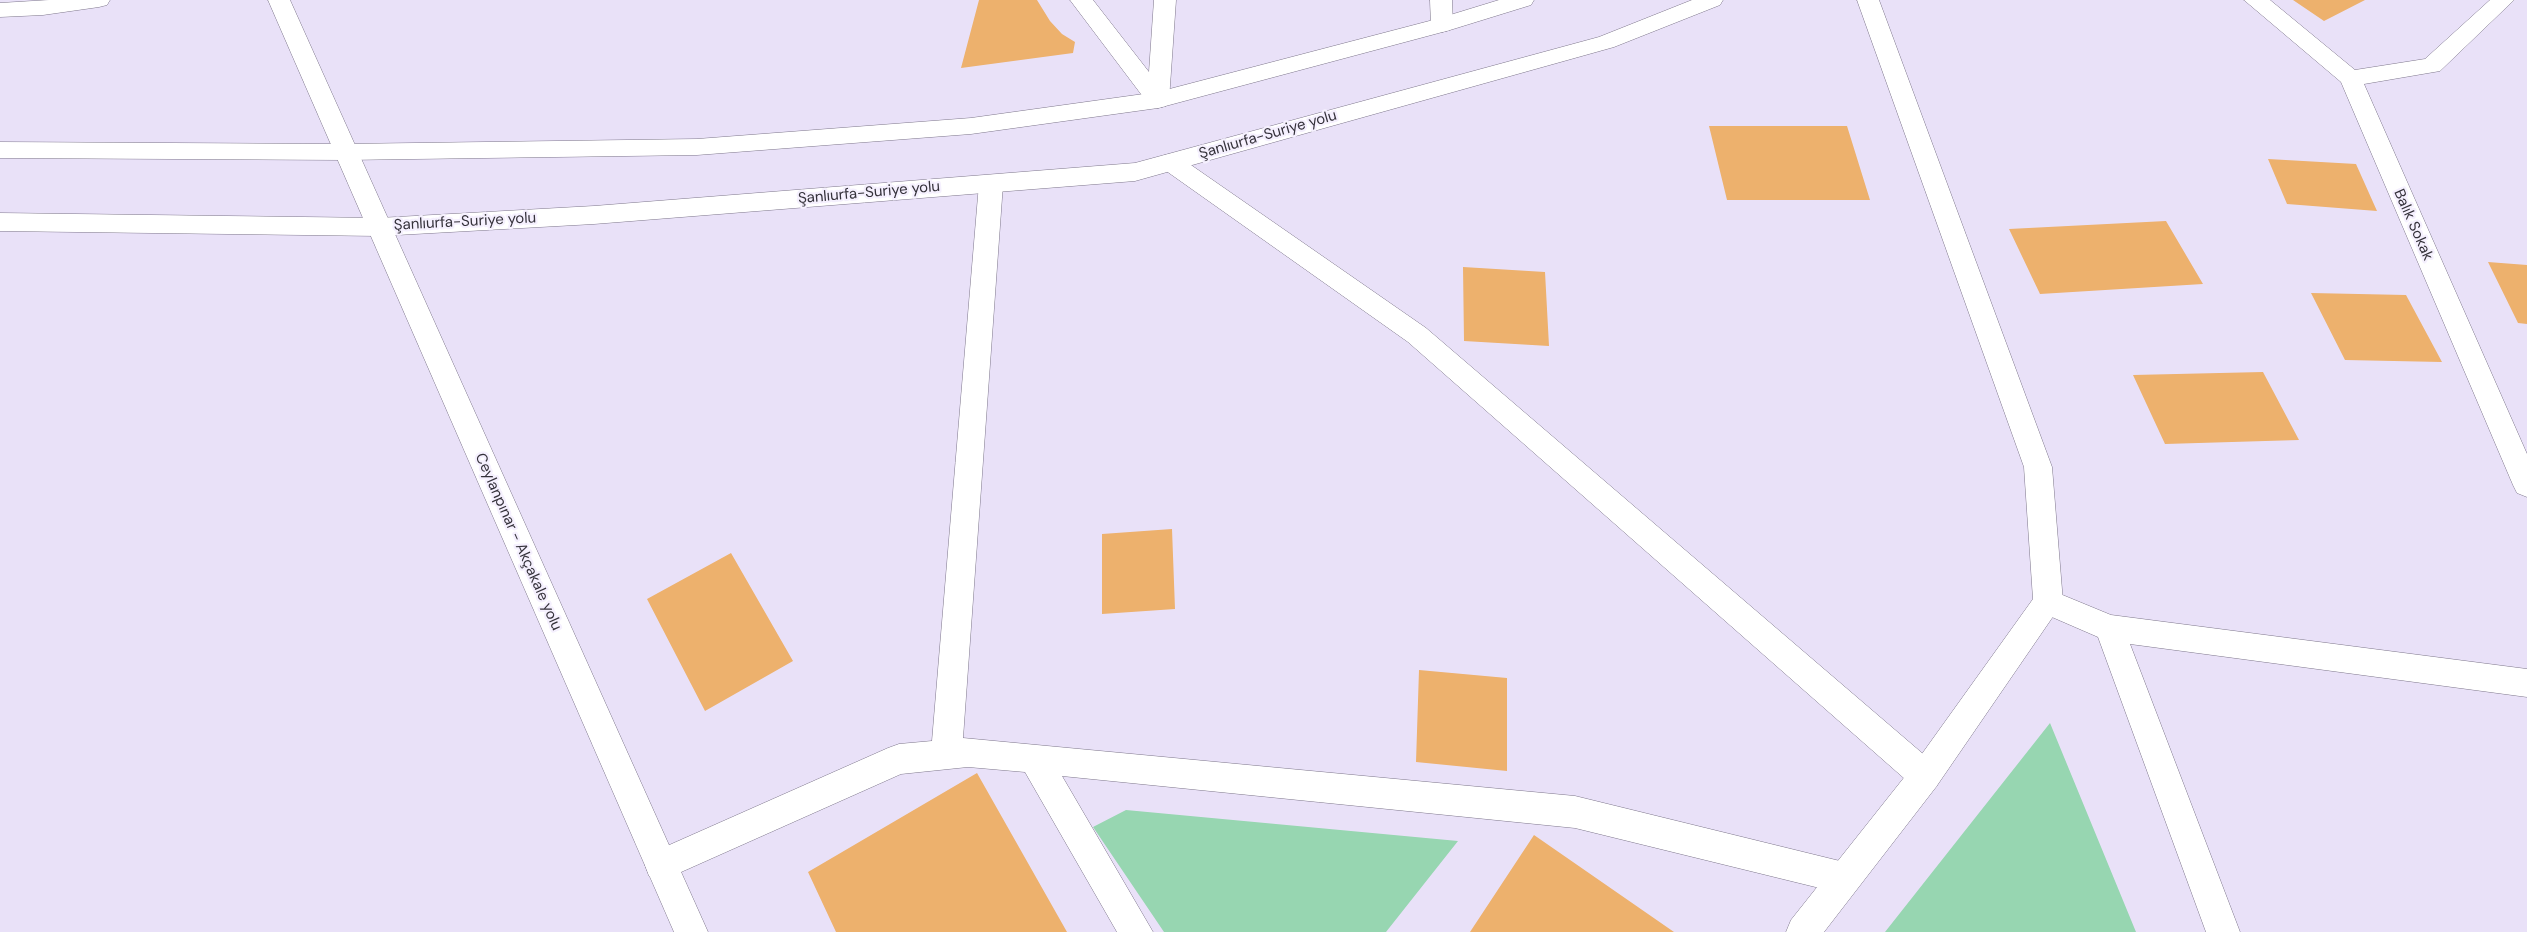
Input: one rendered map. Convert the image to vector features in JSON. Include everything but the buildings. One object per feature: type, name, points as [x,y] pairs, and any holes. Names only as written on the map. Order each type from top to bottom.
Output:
[{"type":"street","points":[[0,10],[43,8],[100,0]]},
{"type":"street","name":"Ceylanpınar - Akçakale yolu","points":[[278,0],[691,932]]},
{"type":"street","points":[[1081,0],[1158,100]]},
{"type":"street","points":[[1158,100],[1165,0]]},
{"type":"street","points":[[1441,0],[1442,26]]},
{"type":"street","points":[[0,150],[344,152],[696,147],[971,126],[1158,100],[1442,26],[1523,0]]},
{"type":"street","name":"Şanlıurfa-Suriye yolu","points":[[0,222],[379,227],[594,215],[1135,172],[1606,42],[1712,0]]},
{"type":"street","points":[[1803,932],[1925,776],[2048,602],[2038,466],[1868,0]]},
{"type":"street","name":"Balık Sokak","points":[[2255,0],[2276,15],[2350,78],[2527,485]]},
{"type":"street","points":[[2350,78],[2432,66],[2503,0]]},
{"type":"street","points":[[1170,162],[1417,335],[1925,776]]},
{"type":"street","points":[[946,754],[991,184]]},
{"type":"street","points":[[2048,602],[2109,628],[2527,683]]},
{"type":"street","points":[[2109,628],[2223,932]]},
{"type":"street","points":[[661,865],[899,759],[968,752],[1575,812],[1844,878]]},
{"type":"street","points":[[1034,759],[1136,932]]},
{"type":"green space","points":[[2050,723],[2136,932],[1885,932]]},
{"type":"green space","points":[[1126,810],[1458,841],[1386,932],[1164,932],[1093,827]]}]
